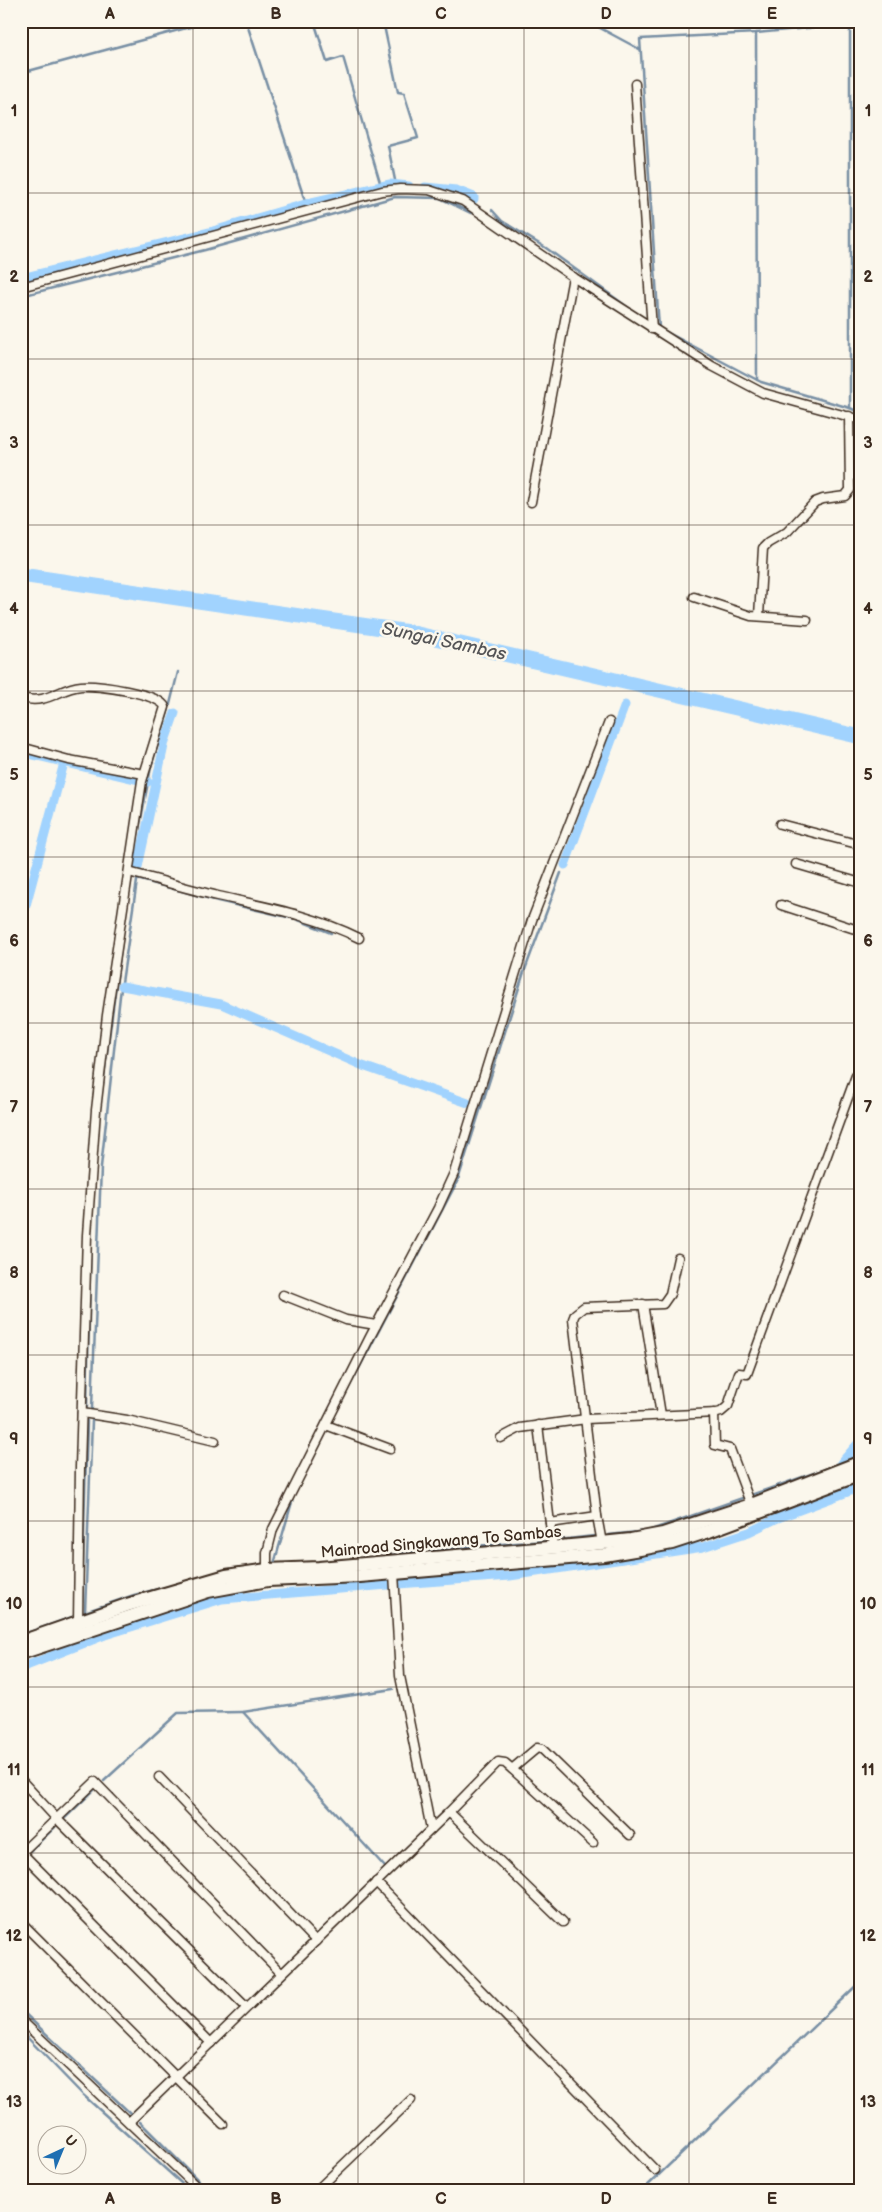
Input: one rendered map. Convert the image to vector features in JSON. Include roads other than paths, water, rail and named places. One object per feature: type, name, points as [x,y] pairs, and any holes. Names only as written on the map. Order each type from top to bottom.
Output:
[{"type":"highway","name":"Mainroad Singkawang To Sambas","points":[[21,1642],[78,1622],[234,1585],[268,1580],[394,1573],[440,1563],[631,1540],[663,1534],[860,1466]]},
{"type":"highway","name":"Mainroad Singkawang To Sambas","points":[[21,1653],[212,1579],[266,1570],[604,1555],[658,1546],[709,1531],[860,1466]]},
{"type":"street","points":[[635,84],[652,329]]},
{"type":"street","points":[[21,287],[382,191],[429,190],[463,201],[652,329],[747,386],[861,420]]},
{"type":"street","points":[[531,502],[573,276]]},
{"type":"street","points":[[759,616],[763,548],[765,545],[787,532],[815,502],[845,496],[850,490],[849,416]]},
{"type":"street","points":[[694,598],[751,616],[807,620]]},
{"type":"street","points":[[21,698],[46,699],[72,688],[88,686],[143,694],[162,702],[165,707],[144,774],[107,1014],[96,1110],[87,1236],[80,1467],[78,1622]]},
{"type":"street","points":[[266,1570],[268,1548],[273,1529],[376,1325],[438,1208],[454,1173],[532,920],[609,722]]},
{"type":"street","points":[[21,747],[70,760],[144,774]]},
{"type":"street","points":[[780,824],[861,845]]},
{"type":"street","points":[[796,864],[861,883]]},
{"type":"street","points":[[129,872],[207,893],[286,911],[338,928],[359,938]]},
{"type":"street","points":[[781,905],[861,931]]},
{"type":"street","points":[[501,1438],[520,1428],[586,1418],[714,1413],[721,1412],[728,1406],[739,1373],[747,1374],[861,1062]]},
{"type":"street","points":[[602,1542],[573,1328],[575,1314],[584,1307],[666,1302],[670,1294],[678,1258]]},
{"type":"street","points":[[283,1295],[346,1320],[376,1325]]},
{"type":"street","points":[[642,1304],[660,1415]]},
{"type":"street","points":[[82,1413],[127,1420],[215,1441]]},
{"type":"street","points":[[714,1413],[715,1445],[730,1449],[751,1504]]},
{"type":"street","points":[[326,1425],[390,1449]]},
{"type":"street","points":[[538,1425],[554,1548]]},
{"type":"street","points":[[550,1523],[597,1516]]},
{"type":"street","points":[[394,1573],[400,1676],[431,1829]]},
{"type":"street","points":[[512,1769],[537,1748],[542,1749],[630,1835]]},
{"type":"street","points":[[129,2122],[498,1762],[505,1763],[593,1843]]},
{"type":"street","points":[[158,1777],[316,1941]]},
{"type":"street","points":[[21,1780],[56,1818],[246,2007]]},
{"type":"street","points":[[211,2043],[21,1852],[95,1782],[281,1973]]},
{"type":"street","points":[[448,1812],[563,1922]]},
{"type":"street","points":[[376,1882],[655,2170]]},
{"type":"street","points":[[21,1922],[223,2124]]},
{"type":"street","points":[[21,2020],[201,2191]]},
{"type":"street","points":[[316,2191],[410,2100]]},
{"type":"waterway","points":[[21,73],[212,21]]},
{"type":"waterway","points":[[246,21],[306,204]]},
{"type":"waterway","points":[[314,21],[327,62],[343,57],[381,186]]},
{"type":"waterway","points":[[383,21],[398,92],[404,93],[418,138],[388,146],[396,185]]},
{"type":"waterway","points":[[587,21],[641,50]]},
{"type":"waterway","points":[[850,21],[850,408]]},
{"type":"waterway","points":[[861,23],[756,33],[640,39],[659,328],[761,382],[850,408],[861,413]]},
{"type":"waterway","points":[[756,33],[757,380]]},
{"type":"waterway","points":[[21,278],[213,231],[312,202],[390,184],[409,186]]},
{"type":"waterway","points":[[425,187],[456,190],[474,197],[474,199]]},
{"type":"waterway","points":[[21,296],[205,250],[395,197],[440,198],[471,213]]},
{"type":"waterway","points":[[492,210],[502,221],[546,248],[640,316]]},
{"type":"waterway","name":"Sungai Sambas","points":[[21,575],[409,632],[861,737]]},
{"type":"waterway","points":[[136,845],[151,767],[178,672]]},
{"type":"waterway","points":[[565,865],[625,705]]},
{"type":"waterway","points":[[138,867],[165,741],[175,713]]},
{"type":"waterway","points":[[21,752],[148,782]]},
{"type":"waterway","points":[[21,924],[64,763]]},
{"type":"waterway","points":[[332,1420],[458,1180],[523,975],[561,873]]},
{"type":"waterway","points":[[137,879],[218,901],[296,919],[331,933]]},
{"type":"waterway","points":[[92,1408],[101,1167],[120,996],[137,881]]},
{"type":"waterway","points":[[99,1113],[127,903]]},
{"type":"waterway","points":[[122,986],[221,1004],[363,1066],[468,1103]]},
{"type":"waterway","points":[[87,1407],[91,1229]]},
{"type":"waterway","points":[[82,1602],[87,1421]]},
{"type":"waterway","points":[[92,1421],[85,1612],[134,1595],[166,1587]]},
{"type":"waterway","points":[[841,1463],[861,1440]]},
{"type":"waterway","points":[[608,1535],[648,1531],[848,1461]]},
{"type":"waterway","points":[[398,1584],[510,1576],[703,1547],[749,1532],[778,1518],[861,1487]]},
{"type":"waterway","points":[[275,1564],[294,1495]]},
{"type":"waterway","points":[[559,1540],[594,1536]]},
{"type":"waterway","points":[[366,1558],[445,1548],[546,1541]]},
{"type":"waterway","points":[[21,1668],[105,1635],[222,1599],[388,1585]]},
{"type":"waterway","points":[[21,1635],[72,1617]]},
{"type":"waterway","points":[[385,1867],[243,1712],[393,1689]]},
{"type":"waterway","points":[[104,1781],[178,1713],[243,1712]]},
{"type":"waterway","points":[[65,1818],[94,1790]]},
{"type":"waterway","points":[[30,1851],[55,1827]]},
{"type":"waterway","points":[[642,2191],[861,1981]]},
{"type":"waterway","points":[[21,2010],[130,2113]]},
{"type":"waterway","points":[[21,2031],[82,2094],[190,2191]]},
{"type":"waterway","points":[[140,2122],[209,2191]]}]
